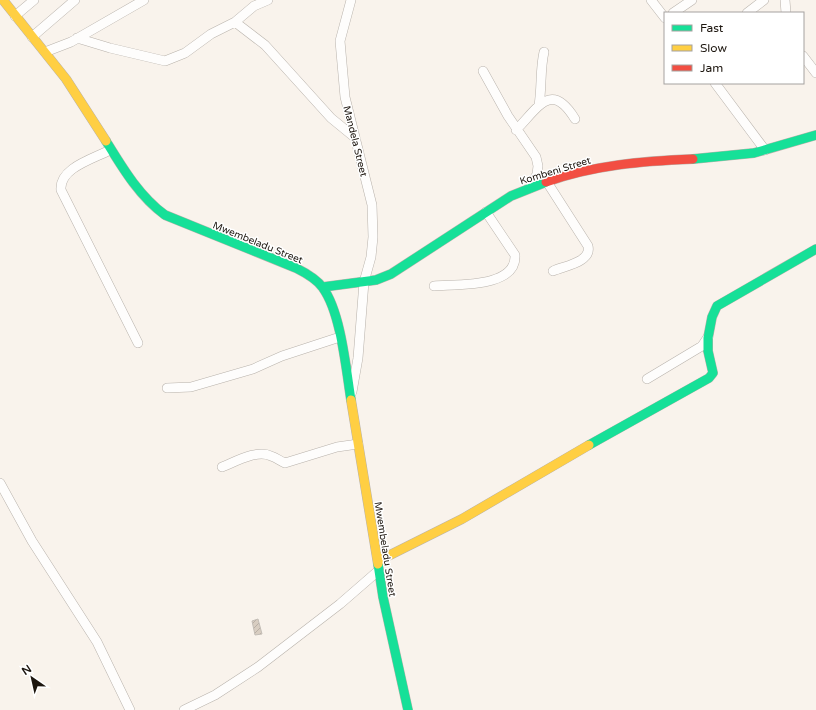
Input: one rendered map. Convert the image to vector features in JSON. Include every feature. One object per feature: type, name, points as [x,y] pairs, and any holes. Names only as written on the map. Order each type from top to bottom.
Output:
[{"type":"street","name":"Mwembeladu Street","points":[[3,0],[75,92],[110,150],[145,198],[154,207],[166,216],[201,231],[285,263],[314,278],[323,287],[331,304],[340,337],[378,561],[378,571],[408,710]]},
{"type":"street","points":[[15,16],[34,0]]},
{"type":"street","points":[[32,37],[75,0]]},
{"type":"street","points":[[45,52],[77,38],[144,0]]},
{"type":"street","points":[[77,38],[110,48],[165,61],[186,53],[211,34],[235,22],[254,6],[268,0]]},
{"type":"street","name":"Mandela Street","points":[[351,0],[340,41],[345,97],[353,136],[372,205],[373,237],[371,257],[364,282],[358,358],[351,395]]},
{"type":"street","points":[[651,0],[664,17]]},
{"type":"street","points":[[674,12],[692,0]]},
{"type":"street","points":[[749,12],[764,0]]},
{"type":"street","points":[[785,0],[786,12]]},
{"type":"street","points":[[235,22],[264,45],[331,118],[353,136]]},
{"type":"street","points":[[538,105],[541,92],[541,64],[544,52]]},
{"type":"street","points":[[804,57],[816,73]]},
{"type":"street","points":[[483,71],[516,130],[536,157],[538,166],[537,174],[530,188]]},
{"type":"street","points":[[716,84],[766,150]]},
{"type":"street","points":[[516,130],[538,105],[550,100],[557,99],[563,102],[574,119]]},
{"type":"street","name":"Kombeni Street","points":[[323,287],[364,282],[391,274],[511,196],[547,182],[586,170],[618,164],[734,156],[766,150],[816,136]]},
{"type":"street","points":[[110,150],[67,172],[61,183],[61,190],[138,343]]},
{"type":"street","points":[[547,182],[588,246],[589,251],[587,256],[579,261],[553,271]]},
{"type":"street","points":[[434,286],[491,281],[511,271],[516,262],[515,255],[486,212]]},
{"type":"street","points":[[378,561],[462,519],[639,416],[710,378],[713,372],[709,356],[708,336],[714,312],[721,302],[816,249]]},
{"type":"street","points":[[647,379],[702,346],[708,336]]},
{"type":"street","points":[[167,388],[191,387],[253,369],[282,356],[340,337]]},
{"type":"street","points":[[222,467],[249,457],[263,454],[286,463],[337,447],[358,444]]},
{"type":"street","points":[[0,483],[32,541],[97,642],[130,710]]},
{"type":"street","points":[[184,710],[215,695],[258,667],[340,604],[378,571]]},
{"type":"building","points":[[258,619],[262,634],[255,635],[252,621]]},
{"type":"traffic: fast","points":[[693,159],[754,153],[816,135]]},
{"type":"traffic: fast","points":[[106,141],[139,190],[165,215],[296,268],[311,276],[321,285],[329,299],[338,326],[345,358],[351,400]]},
{"type":"traffic: fast","points":[[323,287],[376,280],[391,274],[511,196],[546,182]]},
{"type":"traffic: fast","points":[[589,445],[709,378],[713,373],[708,351],[708,338],[712,317],[717,306],[816,249]]},
{"type":"traffic: fast","points":[[378,564],[383,597],[408,710]]},
{"type":"traffic: slow","points":[[3,0],[66,79],[106,141]]},
{"type":"traffic: slow","points":[[351,400],[378,564]]},
{"type":"traffic: slow","points":[[378,561],[462,519],[589,445]]},
{"type":"traffic: jam","points":[[546,182],[564,176],[619,165],[693,159]]}]
